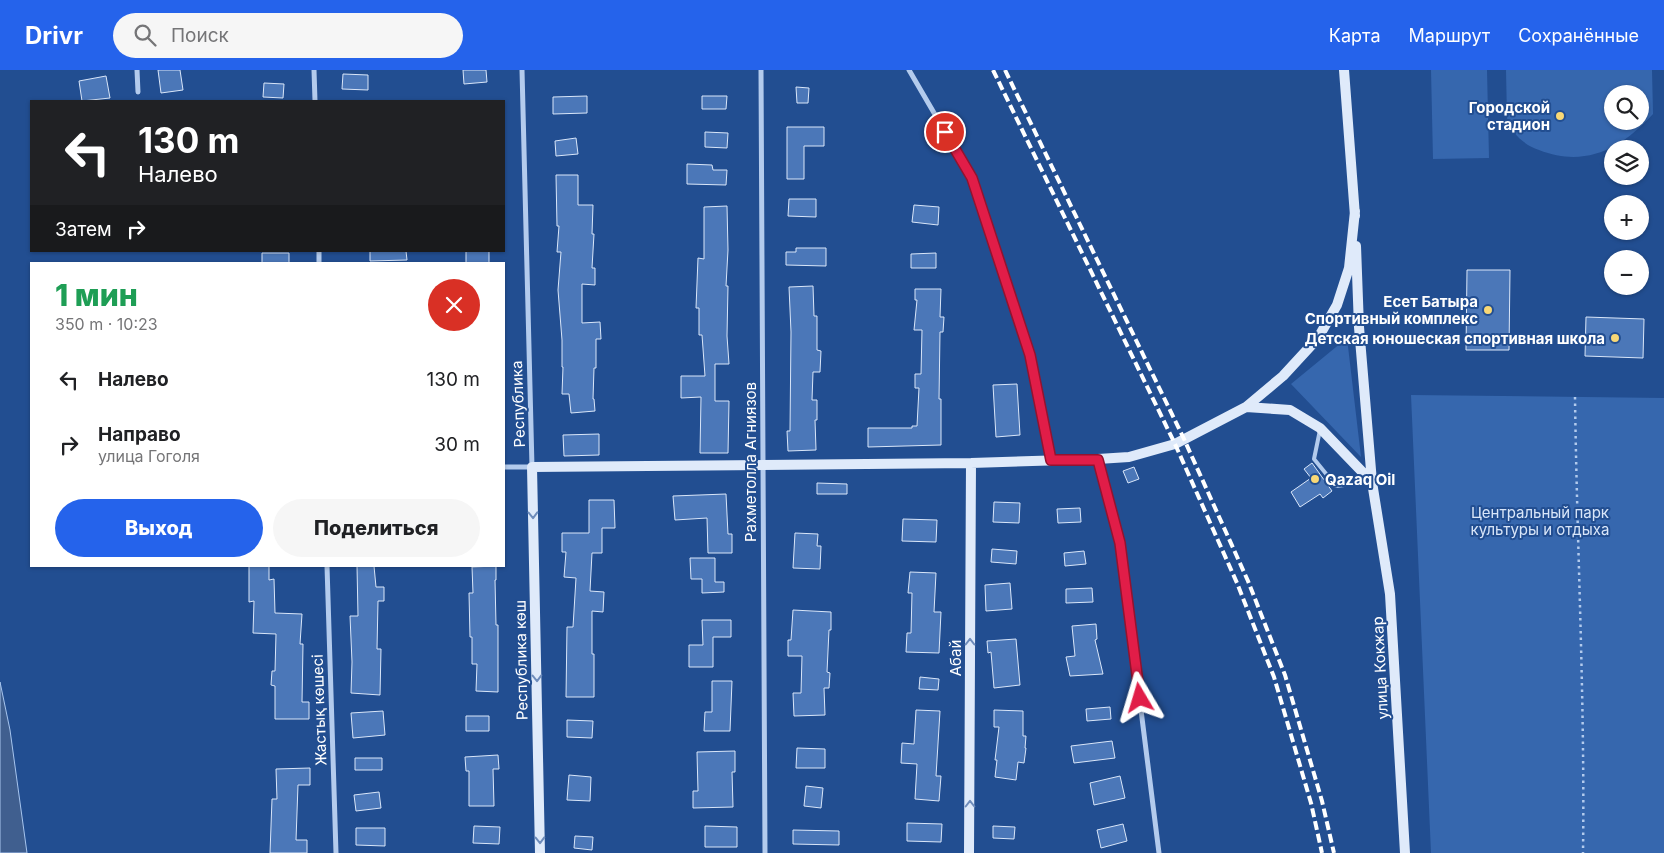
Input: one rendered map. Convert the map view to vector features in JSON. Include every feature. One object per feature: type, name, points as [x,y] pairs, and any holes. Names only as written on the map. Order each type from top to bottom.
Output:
[{"type":"main road","points":[[532,467],[1098,460],[1129,457],[1175,444],[1246,407],[1283,376],[1318,338],[1337,304],[1349,268],[1355,211],[1344,70]]},
{"type":"main road","name":"улица Кокжар","points":[[1355,211],[1359,327],[1372,482],[1390,594],[1405,853]]},
{"type":"main road","points":[[1246,407],[1290,410],[1320,428],[1372,482]]},
{"type":"main road","name":"Абай","points":[[970,853],[971,463]]},
{"type":"main road","name":"Республика көш","points":[[532,467],[540,853]]},
{"type":"street","points":[[137,70],[138,92]]},
{"type":"street","points":[[314,70],[315,100]]},
{"type":"street","name":"Республика","points":[[522,70],[532,467]]},
{"type":"street","name":"Рахметолла Агниязов","points":[[761,70],[765,853]]},
{"type":"street","points":[[909,70],[972,178],[1030,355],[1051,460]]},
{"type":"street","points":[[1098,460],[1120,543],[1159,853]]},
{"type":"street","points":[[505,467],[532,467]]},
{"type":"street","name":"Жастық көшесі","points":[[328,567],[336,853]]},
{"type":"lane","points":[[1320,428],[1314,459],[1336,486],[1372,482]]},
{"type":"path","points":[[1575,397],[1582,680],[1583,853]]},
{"type":"green space","points":[[1431,70],[1487,70],[1489,158],[1433,159]]},
{"type":"green space","name":"Городской стадион","points":[[1506,70],[1652,70],[1653,114],[1649,118],[1649,85],[1604,85],[1604,130],[1636,130],[1624,140],[1604,140],[1604,151],[1601,152],[1587,156],[1572,157],[1539,150],[1519,138],[1507,118]]},
{"type":"green space","points":[[1347,338],[1361,457],[1291,384]]},
{"type":"green space","name":"Центральный парк культуры и отдыха","points":[[1411,395],[1664,398],[1664,853],[1431,853]]},
{"type":"shaded area","points":[[0,682],[10,730],[27,853],[0,853]]},
{"type":"building","points":[[158,70],[180,70],[183,90],[161,93]]},
{"type":"building","points":[[463,70],[486,70],[487,82],[464,84]]},
{"type":"building","points":[[343,74],[368,75],[368,90],[342,89]]},
{"type":"building","points":[[106,76],[110,98],[82,100],[79,81]]},
{"type":"building","points":[[264,83],[284,84],[283,98],[263,97]]},
{"type":"building","points":[[796,87],[809,88],[808,103],[797,103]]},
{"type":"building","points":[[587,96],[587,113],[553,114],[553,97]]},
{"type":"building","points":[[702,96],[727,96],[726,109],[702,109]]},
{"type":"building","points":[[787,127],[824,127],[824,146],[804,146],[804,179],[787,179]]},
{"type":"building","points":[[705,132],[728,133],[727,148],[705,147]]},
{"type":"building","points":[[576,138],[578,154],[556,156],[555,141]]},
{"type":"building","points":[[687,164],[712,165],[713,170],[727,170],[726,185],[687,184]]},
{"type":"building","points":[[556,175],[578,175],[578,205],[593,205],[592,268],[595,268],[595,285],[582,284],[582,323],[600,322],[601,339],[596,339],[596,368],[594,368],[593,399],[595,411],[571,413],[569,394],[562,394],[562,340],[558,290],[561,252],[557,252],[559,226],[557,226]]},
{"type":"building","points":[[789,199],[816,199],[816,217],[788,216]]},
{"type":"building","points":[[914,205],[939,207],[938,225],[912,222]]},
{"type":"building","points":[[727,206],[728,250],[726,286],[728,286],[727,336],[729,364],[715,364],[715,401],[729,401],[728,453],[700,453],[701,397],[681,398],[681,376],[705,376],[702,335],[699,335],[699,308],[696,308],[698,258],[704,259],[704,207]]},
{"type":"building","points":[[796,248],[826,248],[826,266],[786,265],[786,252],[796,252]]},
{"type":"building","points":[[370,252],[406,252],[407,260],[370,261]]},
{"type":"building","points":[[466,252],[489,252],[489,262],[466,262]]},
{"type":"building","points":[[262,253],[289,253],[289,262],[262,262]]},
{"type":"building","points":[[936,253],[936,268],[911,268],[911,254]]},
{"type":"building","name":"Есет Батыра Спортивный комплекс","points":[[1467,270],[1510,270],[1509,350],[1466,350]]},
{"type":"building","points":[[813,286],[814,316],[817,316],[817,350],[821,351],[820,372],[813,372],[812,400],[817,400],[817,420],[815,420],[816,450],[788,451],[787,431],[790,431],[791,332],[789,287]]},
{"type":"building","points":[[915,289],[941,289],[940,317],[944,317],[943,332],[940,332],[939,399],[941,399],[941,445],[868,447],[868,428],[912,428],[912,426],[917,426],[919,388],[915,388],[915,374],[921,374],[922,330],[914,330],[917,300],[915,300]]},
{"type":"building","name":"Детская юношеская спортивная школа","points":[[1586,317],[1644,319],[1643,358],[1585,356]]},
{"type":"building","points":[[1017,384],[1020,435],[996,437],[993,385]]},
{"type":"building","points":[[599,434],[599,455],[564,456],[563,435]]},
{"type":"building","points":[[1312,463],[1332,491],[1323,498],[1320,494],[1300,507],[1291,492],[1311,478],[1304,469]]},
{"type":"building","points":[[1134,467],[1139,479],[1128,483],[1123,471]]},
{"type":"building","points":[[817,483],[847,484],[847,494],[817,494]]},
{"type":"building","points":[[726,494],[728,534],[732,534],[732,553],[708,553],[707,518],[675,520],[673,496]]},
{"type":"building","points":[[589,500],[614,500],[615,528],[602,528],[602,553],[592,553],[590,591],[604,592],[603,612],[592,611],[594,697],[566,697],[567,627],[573,627],[576,578],[564,577],[566,552],[562,552],[562,533],[589,533]]},
{"type":"building","points":[[994,502],[1020,503],[1019,523],[993,522]]},
{"type":"building","points":[[1080,508],[1081,522],[1058,523],[1057,509]]},
{"type":"building","points":[[903,519],[937,520],[936,542],[902,541]]},
{"type":"building","points":[[795,533],[818,534],[817,546],[821,546],[820,569],[793,568]]},
{"type":"building","points":[[992,549],[1017,551],[1016,564],[991,562]]},
{"type":"building","points":[[1084,551],[1086,564],[1065,566],[1064,553]]},
{"type":"building","points":[[690,558],[715,558],[715,582],[724,582],[724,592],[702,593],[702,579],[691,579]]},
{"type":"building","points":[[249,567],[269,567],[269,580],[274,579],[275,613],[302,614],[300,644],[303,644],[302,702],[309,702],[309,719],[275,719],[275,686],[271,685],[272,671],[275,671],[276,634],[253,633],[254,601],[249,602]]},
{"type":"building","points":[[357,567],[374,567],[376,587],[384,587],[384,601],[378,601],[377,649],[381,649],[380,695],[351,693],[350,616],[358,616]]},
{"type":"building","points":[[472,567],[496,567],[498,692],[476,691],[477,664],[472,664],[472,637],[470,637],[469,593],[473,593]]},
{"type":"building","points":[[910,572],[936,573],[934,612],[941,612],[939,653],[906,652],[907,633],[911,633],[912,593],[908,593]]},
{"type":"building","points":[[1010,583],[1012,609],[986,611],[985,585]]},
{"type":"building","points":[[1092,588],[1093,602],[1066,603],[1066,589]]},
{"type":"building","points":[[793,610],[831,612],[827,672],[830,673],[829,688],[824,688],[825,715],[794,716],[793,693],[801,693],[802,656],[788,656],[788,640],[791,640]]},
{"type":"building","points":[[702,620],[731,620],[731,637],[713,637],[713,667],[689,667],[689,645],[703,645]]},
{"type":"building","points":[[1096,624],[1097,639],[1095,640],[1103,674],[1070,676],[1066,657],[1075,656],[1072,626]]},
{"type":"building","points":[[1016,639],[1020,685],[994,688],[991,652],[988,653],[987,641]]},
{"type":"building","points":[[920,677],[939,679],[938,690],[919,689]]},
{"type":"building","points":[[712,681],[732,681],[730,731],[704,731],[705,712],[712,712]]},
{"type":"building","points":[[1110,707],[1111,719],[1087,721],[1086,709]]},
{"type":"building","points":[[916,710],[940,711],[936,776],[941,776],[939,801],[915,799],[917,764],[901,763],[902,743],[914,744]]},
{"type":"building","points":[[994,710],[1023,711],[1023,736],[1026,736],[1026,748],[1024,763],[1018,762],[1016,780],[995,777],[999,727],[994,727]]},
{"type":"building","points":[[383,711],[385,735],[353,738],[351,713]]},
{"type":"building","points":[[466,716],[489,716],[489,731],[466,731]]},
{"type":"building","points":[[567,720],[593,721],[592,738],[567,737]]},
{"type":"building","points":[[1112,741],[1115,758],[1074,763],[1071,746]]},
{"type":"building","points":[[797,748],[825,749],[825,768],[796,768]]},
{"type":"building","points":[[735,751],[735,772],[732,772],[733,807],[693,808],[693,791],[698,791],[697,752]]},
{"type":"building","points":[[498,755],[499,769],[493,769],[494,806],[469,806],[469,771],[466,771],[465,757]]},
{"type":"building","points":[[355,758],[382,758],[382,770],[355,770]]},
{"type":"building","points":[[310,768],[310,785],[298,785],[296,840],[307,840],[307,853],[270,853],[272,799],[277,799],[276,769]]},
{"type":"building","points":[[569,775],[591,777],[590,801],[567,800]]},
{"type":"building","points":[[1120,776],[1125,798],[1094,805],[1090,783]]},
{"type":"building","points":[[806,786],[823,788],[821,808],[804,806]]},
{"type":"building","points":[[379,792],[381,808],[356,811],[354,795]]},
{"type":"building","points":[[907,823],[942,824],[941,842],[907,841]]},
{"type":"building","points":[[1123,824],[1127,841],[1101,848],[1097,830]]},
{"type":"building","points":[[474,826],[500,827],[499,844],[473,843]]},
{"type":"building","points":[[705,826],[737,827],[737,847],[705,847]]},
{"type":"building","points":[[993,826],[1015,827],[1014,839],[993,838]]},
{"type":"building","points":[[356,828],[385,828],[385,846],[356,845]]},
{"type":"building","points":[[793,830],[839,831],[839,845],[793,844]]},
{"type":"building","points":[[575,836],[593,837],[592,850],[574,848]]},
{"type":"railway","points":[[993,70],[1175,444],[1237,583],[1274,677],[1311,803],[1322,853]]},
{"type":"railway","points":[[1005,70],[1184,439],[1248,581],[1285,675],[1322,801],[1334,853]]},
{"type":"place","name":"Городской стадион","points":[[1560,116]]},
{"type":"place","name":"Есет Батыра Спортивный комплекс","points":[[1488,310]]},
{"type":"place","name":"Детская юношеская спортивная школа","points":[[1615,338]]},
{"type":"place","name":"Qazaq Oil","points":[[1315,479]]},
{"type":"route","points":[[945,132],[972,178],[1030,355],[1051,460],[1098,460],[1120,543],[1140,698]]}]
